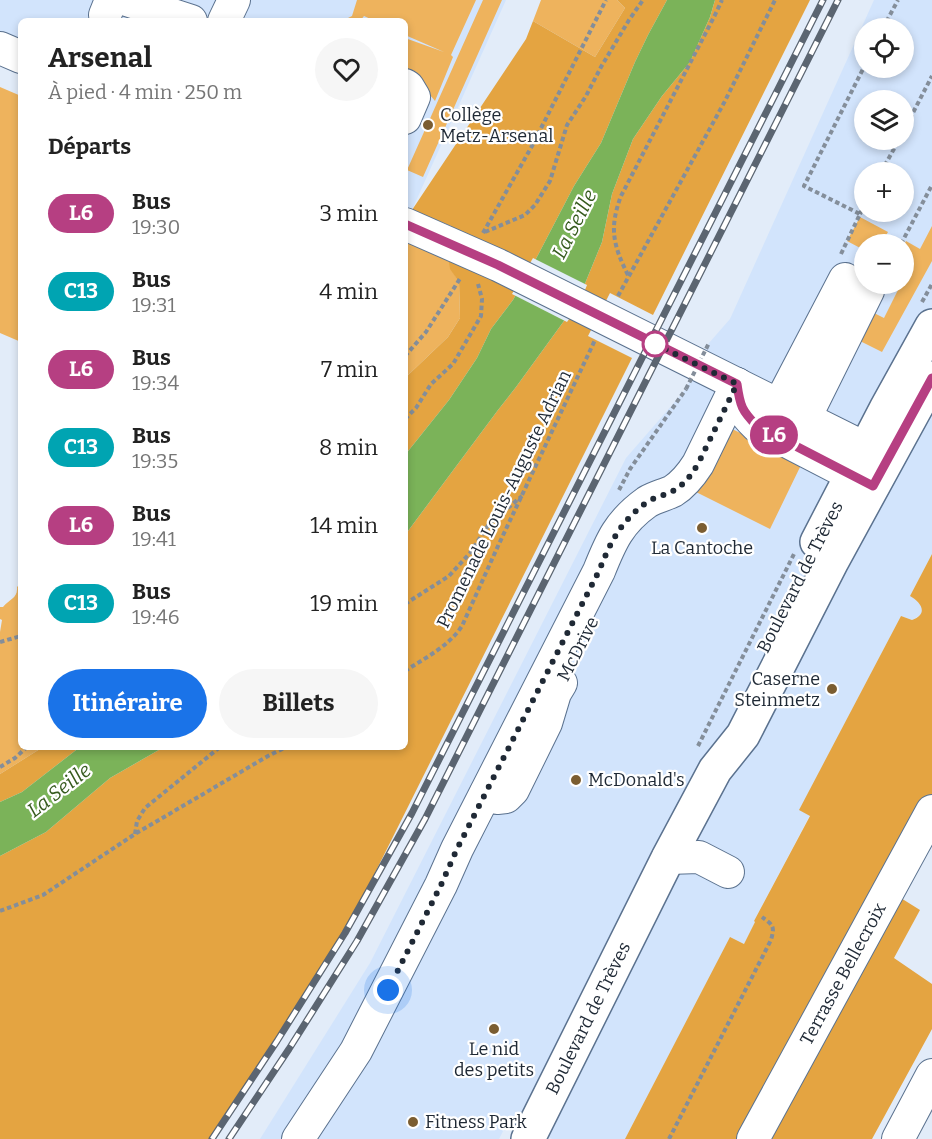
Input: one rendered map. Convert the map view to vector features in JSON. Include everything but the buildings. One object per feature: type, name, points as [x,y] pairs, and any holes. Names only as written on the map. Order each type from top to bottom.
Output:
[{"type":"main road","name":"Boulevard de Trèves","points":[[528,1139],[668,858],[715,770],[743,735],[832,561],[870,467],[932,326]]},
{"type":"main road","name":"Boulevard de Trèves","points":[[870,467],[932,378]]},
{"type":"street","points":[[225,18],[234,0]]},
{"type":"street","points":[[114,5],[177,18]]},
{"type":"street","points":[[0,48],[18,56]]},
{"type":"street","points":[[408,87],[414,97],[408,111]]},
{"type":"street","points":[[408,226],[487,272],[602,317],[758,412],[870,467]]},
{"type":"street","points":[[298,1139],[356,1051],[599,571],[614,537],[628,519],[648,501],[671,492],[684,483],[758,412],[850,277]]},
{"type":"street","points":[[758,412],[870,467]]},
{"type":"street","name":"Terrasse Bellecroix","points":[[753,1139],[932,811]]},
{"type":"street","points":[[668,858],[699,857],[728,872]]},
{"type":"street","points":[[898,1139],[932,1075]]},
{"type":"path","points":[[606,0],[532,146],[483,233],[525,215],[535,205],[550,181],[567,125],[643,0]]},
{"type":"path","points":[[722,0],[614,213],[613,231],[616,247],[628,276],[725,101],[775,0]]},
{"type":"path","points":[[888,18],[898,0]]},
{"type":"path","points":[[914,111],[932,76]]},
{"type":"path","points":[[854,211],[804,186],[858,78]]},
{"type":"path","points":[[906,234],[932,185]]},
{"type":"path","points":[[850,277],[859,222]]},
{"type":"path","points":[[408,415],[416,408],[431,384],[453,364],[481,316],[487,272]]},
{"type":"path","points":[[408,353],[426,332],[463,274]]},
{"type":"path","name":"Promenade Louis-Auguste Adrian","points":[[408,669],[455,637],[462,626],[602,317]]},
{"type":"path","points":[[686,389],[709,343]]},
{"type":"path","points":[[408,602],[449,576],[470,553],[489,524],[522,495]]},
{"type":"path","points":[[0,642],[18,637]]},
{"type":"path","points":[[0,767],[24,750]]},
{"type":"path","points":[[135,834],[137,820],[145,808],[216,750]]},
{"type":"path","points":[[0,911],[43,895],[135,834],[280,750]]},
{"type":"path","points":[[669,1139],[771,940],[774,930],[772,924],[762,917]]},
{"type":"shaded area","name":"Collège Metz-Arsenal","points":[[0,0],[506,0],[412,210],[408,208],[408,18],[18,18],[18,42],[0,31]]},
{"type":"shaded area","points":[[357,0],[476,0],[451,55],[453,57],[435,101],[425,89],[408,76],[408,39],[444,52],[408,36],[408,18],[364,16],[348,18],[352,16]]},
{"type":"shaded area","points":[[483,0],[502,0],[423,177],[408,170]]},
{"type":"shaded area","points":[[541,0],[617,0],[625,8],[595,57],[533,21]]},
{"type":"shaded area","points":[[617,0],[667,0],[635,62],[601,143],[574,186],[513,300],[491,329],[477,358],[449,400],[408,451],[408,375],[448,337],[460,318],[459,282],[450,269],[446,242],[451,226],[412,210],[526,39],[533,21],[595,57],[625,8]]},
{"type":"shaded area","points":[[715,0],[810,0],[653,315],[610,293],[588,336],[632,358],[345,933],[209,1139],[0,1139],[0,856],[46,832],[110,778],[159,750],[408,750],[408,531],[577,303],[602,242],[612,194],[633,139],[662,96],[690,62]]},
{"type":"shaded area","name":"Caserne Steinmetz","points":[[874,0],[932,0],[932,554],[910,596],[920,603],[922,613],[912,620],[901,616],[800,809],[810,815],[744,944],[730,938],[625,1139],[552,1139],[510,1118],[499,1139],[260,1139],[370,963],[626,458],[686,389],[709,343],[730,319],[854,44],[854,78],[914,78],[914,18],[866,18]]},
{"type":"shaded area","points":[[0,87],[18,95],[18,341],[0,333]]},
{"type":"shaded area","points":[[857,222],[869,222],[888,232],[887,234],[854,234],[854,245],[847,241]]},
{"type":"shaded area","points":[[932,226],[932,261],[914,294],[914,246],[920,249]]},
{"type":"shaded area","points":[[408,237],[446,242],[451,269],[459,282],[460,318],[448,337],[408,375]]},
{"type":"shaded area","points":[[896,294],[914,294],[882,352],[860,341],[874,313],[884,318]]},
{"type":"shaded area","points":[[728,427],[802,463],[770,529],[696,492]]},
{"type":"shaded area","points":[[932,554],[932,827],[896,895],[920,910],[894,958],[932,984],[932,1029],[872,1139],[625,1139],[730,937],[744,944],[810,816],[799,810],[901,616],[912,620],[920,615],[922,608],[910,596]]},
{"type":"shaded area","points":[[17,587],[18,750],[38,750],[0,774],[0,632],[2,620],[0,619],[0,607],[15,596]]},
{"type":"shaded area","points":[[38,750],[76,750],[22,792],[0,802],[0,774]]},
{"type":"water","name":"La Seille","points":[[667,0],[715,0],[690,62],[662,96],[633,139],[612,194],[602,242],[577,303],[408,531],[408,451],[449,400],[477,358],[491,329],[513,300],[574,186],[601,143],[648,35]]},
{"type":"water","name":"La Seille","points":[[76,750],[159,750],[110,778],[46,832],[0,856],[0,802],[22,792]]},
{"type":"pier","points":[[533,258],[587,285],[579,305],[567,322],[512,294]]},
{"type":"railway","points":[[212,1139],[345,933],[412,813],[823,0]]},
{"type":"railway","points":[[229,1139],[357,941],[425,819],[838,0]]},
{"type":"bus line","name":"L6","points":[[408,225],[498,265],[737,384],[739,402],[745,414],[757,426],[873,486],[932,378]]},
{"type":"place","name":"Collège Metz-Arsenal","points":[[428,125]]},
{"type":"place","name":"La Cantoche","points":[[702,528]]},
{"type":"place","name":"Caserne Steinmetz","points":[[832,689]]},
{"type":"place","name":"McDonald's","points":[[576,780]]},
{"type":"place","name":"Le nid des petits","points":[[494,1029]]},
{"type":"place","name":"Fitness Park","points":[[413,1122]]},
{"type":"route","points":[[388,990],[614,537],[628,519],[648,501],[671,492],[691,476],[737,384],[655,344]]}]
